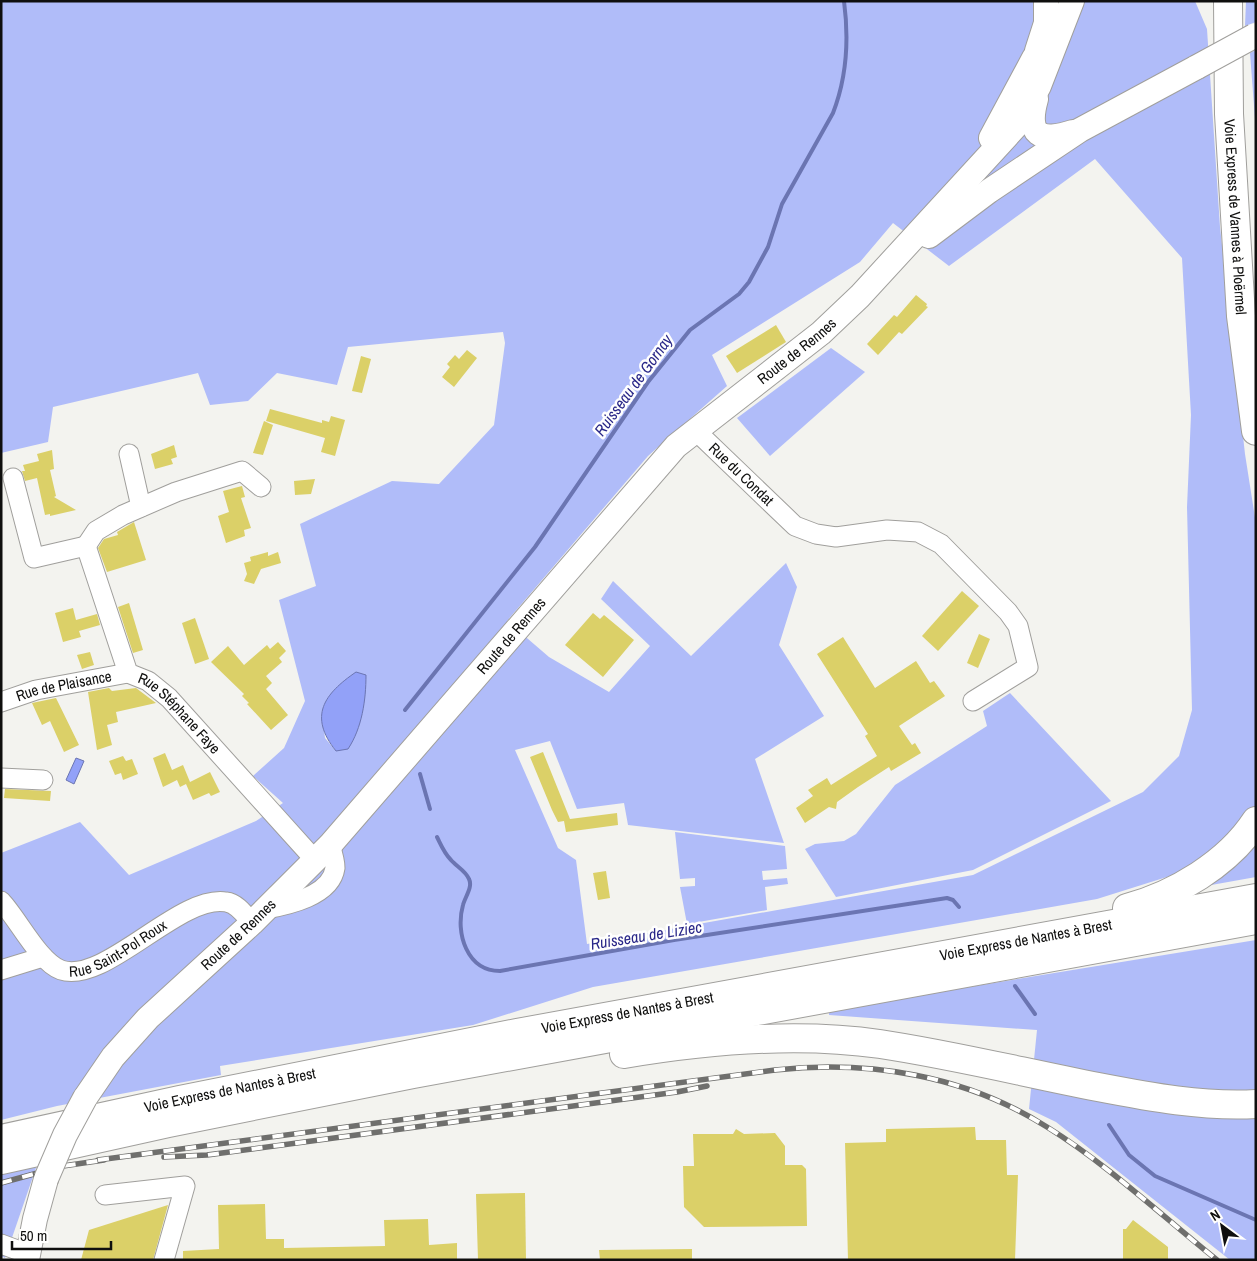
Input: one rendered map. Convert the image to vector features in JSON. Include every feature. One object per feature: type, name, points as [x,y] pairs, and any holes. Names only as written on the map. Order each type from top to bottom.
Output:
[{"type":"highway","points":[[1210,1],[1214,6],[1220,25],[1229,114]]},
{"type":"highway","name":"Voie Express de Vannes à Ploërmel","points":[[1228,1],[1229,114],[1241,316],[1256,432]]},
{"type":"highway","name":"Voie Express de Vannes à Ploërmel","points":[[1235,1],[1238,116],[1256,358]]},
{"type":"highway","points":[[1052,935],[1070,922],[1144,904],[1172,891],[1216,863],[1237,844],[1256,822]]},
{"type":"highway","name":"Voie Express de Nantes à Brest","points":[[1,1139],[351,1065],[1256,898]]},
{"type":"highway","name":"Voie Express de Nantes à Brest","points":[[1,1160],[168,1123],[413,1074],[1256,920]]},
{"type":"highway","points":[[413,1074],[438,1082],[661,1048],[723,1042],[807,1039],[879,1044],[1175,1101],[1256,1104]]},
{"type":"main road","name":"Route de Rennes","points":[[1017,125],[1018,106],[1046,23],[1046,1]]},
{"type":"main road","name":"Route de Rennes","points":[[28,1257],[46,1179],[65,1135],[85,1098],[113,1057],[148,1018],[259,916],[323,852],[578,556],[676,446],[799,352],[860,296],[1017,125],[1039,86],[1072,1]]},
{"type":"main road","points":[[888,266],[905,258],[926,238],[981,196],[1080,130],[1255,36]]},
{"type":"main road","name":"Route de Rennes","points":[[954,192],[999,126],[1034,58]]},
{"type":"main road","points":[[1039,86],[1031,116],[1034,128],[1047,138],[1056,138],[1080,130]]},
{"type":"main road","points":[[1017,125],[1025,138],[1036,147],[1051,149]]},
{"type":"street","name":"Rue du Condat","points":[[695,430],[795,526],[816,534],[836,537],[887,530],[918,532],[941,544],[1008,612],[1018,626],[1028,667],[973,700]]},
{"type":"street","points":[[129,454],[141,507]]},
{"type":"street","points":[[13,478],[34,558],[86,546],[96,531],[123,514],[176,492],[242,471],[261,488]]},
{"type":"street","name":"Rue Stéphane Faye","points":[[86,546],[128,673],[148,681],[169,698],[323,852]]},
{"type":"street","name":"Rue de Plaisance","points":[[1,702],[36,690],[128,673]]},
{"type":"street","points":[[1,778],[43,780]]},
{"type":"street","name":"Rue Saint-Pol Roux","points":[[1,901],[43,957],[60,969],[73,972],[86,970],[209,901],[228,902],[259,916]]},
{"type":"street","points":[[1,970],[43,957]]},
{"type":"street","points":[[105,1195],[185,1186],[164,1260]]},
{"type":"street","points":[[1,1244],[28,1257]]},
{"type":"shaded area","points":[[1,1],[1195,1],[1207,29],[1220,227],[1245,454],[1256,524],[1256,877],[1189,889],[1170,876],[1097,899],[593,987],[473,1025],[220,1066],[221,1075],[57,1106],[1,1120],[1,853],[80,822],[129,875],[256,821],[283,803],[253,776],[284,748],[305,701],[279,600],[316,586],[300,524],[392,481],[439,484],[494,425],[505,343],[503,332],[348,347],[337,385],[277,373],[248,401],[210,405],[198,373],[53,407],[48,442],[1,453]],"holes":[[[1095,159],[1182,258],[1191,415],[1187,507],[1192,710],[1179,756],[1143,792],[973,875],[587,944],[576,860],[558,848],[515,750],[550,741],[577,809],[624,803],[628,825],[784,843],[755,759],[824,716],[779,645],[797,587],[786,563],[691,656],[613,581],[601,599],[650,646],[609,692],[549,657],[507,621],[648,456],[727,386],[712,355],[860,262],[893,223],[949,266]],[[322,713],[336,751],[325,738]]]},
{"type":"shaded area","points":[[1246,1],[1256,1],[1256,22],[1245,26]]},
{"type":"shaded area","points":[[1256,50],[1256,132],[1250,53]]},
{"type":"shaded area","points":[[831,348],[865,372],[770,456],[737,418]]},
{"type":"shaded area","points":[[356,672],[366,675],[360,723],[348,749],[336,751],[323,727],[322,716],[324,707],[328,697],[335,689]]},
{"type":"shaded area","points":[[1010,693],[1111,801],[973,870],[836,897],[805,849],[815,844],[844,841],[856,834],[895,785],[987,726],[983,711]]},
{"type":"shaded area","points":[[76,758],[84,761],[74,784],[66,780]]},
{"type":"shaded area","points":[[675,832],[785,846],[787,869],[762,871],[763,880],[787,878],[788,884],[765,887],[767,910],[687,924],[680,887],[695,886],[695,878],[680,879]]},
{"type":"shaded area","points":[[1256,940],[1256,1260],[1230,1260],[1056,1122],[1029,1109],[1037,1030],[829,1015],[829,1010]]},
{"type":"shaded area","points":[[37,1165],[5,1258],[1,1256],[1,1174]]},
{"type":"building","points":[[916,295],[928,307],[902,334],[899,332],[878,355],[867,344],[894,315],[897,317]]},
{"type":"building","points":[[776,325],[786,342],[737,373],[726,356]]},
{"type":"building","points":[[467,350],[477,358],[454,387],[442,377],[450,367],[447,364],[455,355],[459,359]]},
{"type":"building","points":[[361,356],[371,359],[362,393],[352,391]]},
{"type":"building","points":[[270,409],[322,423],[322,420],[329,422],[331,416],[345,420],[335,456],[321,452],[325,438],[266,421]]},
{"type":"building","points":[[264,421],[273,425],[263,455],[253,453]]},
{"type":"building","points":[[174,445],[177,457],[171,459],[173,464],[155,469],[151,454]]},
{"type":"building","points":[[52,450],[54,469],[50,470],[56,496],[54,497],[76,510],[50,516],[50,514],[45,515],[37,478],[25,481],[22,471],[25,471],[23,465],[39,461],[37,454]]},
{"type":"building","points":[[315,479],[311,494],[295,495],[294,481]]},
{"type":"building","points":[[242,486],[245,497],[241,498],[251,528],[244,530],[245,536],[226,543],[218,516],[229,512],[223,491]]},
{"type":"building","points":[[134,522],[146,560],[107,572],[98,548],[104,539],[118,535],[117,532]]},
{"type":"building","points":[[268,552],[268,556],[278,552],[281,563],[261,569],[254,584],[244,581],[247,574],[244,563],[251,561],[250,557]]},
{"type":"building","points":[[962,591],[979,606],[938,651],[922,636]]},
{"type":"building","points":[[129,603],[143,650],[133,653],[118,607]]},
{"type":"building","points":[[73,608],[76,620],[97,614],[100,625],[79,631],[81,637],[63,642],[55,613]]},
{"type":"building","points":[[593,613],[600,619],[604,615],[634,640],[603,677],[565,645]]},
{"type":"building","points":[[195,618],[209,659],[195,664],[182,623]]},
{"type":"building","points":[[979,634],[990,639],[978,668],[967,663]]},
{"type":"building","points":[[843,637],[875,688],[916,661],[930,683],[934,681],[945,696],[899,726],[912,745],[915,743],[921,753],[891,771],[889,767],[837,802],[836,809],[829,807],[805,823],[796,808],[813,796],[808,790],[827,778],[831,785],[877,756],[865,736],[868,734],[817,654]]},
{"type":"building","points":[[278,642],[286,651],[279,658],[282,662],[266,676],[272,683],[266,689],[288,715],[271,730],[247,704],[249,703],[242,696],[244,694],[211,662],[228,646],[244,665],[267,645],[270,649]]},
{"type":"building","points":[[90,652],[94,665],[82,669],[77,655]]},
{"type":"building","points":[[109,688],[112,691],[136,688],[156,703],[116,712],[118,722],[107,725],[112,745],[97,750],[88,692]]},
{"type":"building","points":[[56,698],[79,745],[64,752],[50,721],[42,725],[32,703]]},
{"type":"building","points":[[543,752],[570,819],[617,813],[618,825],[566,832],[564,821],[558,822],[552,810],[530,757]]},
{"type":"building","points":[[165,753],[172,770],[183,765],[190,782],[180,787],[177,780],[163,787],[153,758]]},
{"type":"building","points":[[123,756],[126,761],[132,759],[138,774],[123,780],[121,773],[115,775],[109,761]]},
{"type":"building","points":[[210,772],[220,792],[211,796],[209,793],[193,800],[186,784]]},
{"type":"building","points":[[5,789],[51,791],[50,801],[4,798]]},
{"type":"building","points":[[606,871],[610,898],[598,900],[593,873]]},
{"type":"building","points":[[975,1127],[976,1140],[1006,1140],[1007,1175],[1018,1175],[1015,1260],[848,1260],[845,1143],[886,1142],[886,1129]]},
{"type":"building","points":[[736,1129],[744,1134],[775,1133],[785,1146],[785,1165],[802,1165],[806,1169],[807,1226],[704,1227],[684,1207],[683,1166],[694,1166],[693,1134],[733,1134]]},
{"type":"building","points":[[525,1193],[526,1260],[478,1260],[476,1194]]},
{"type":"building","points":[[265,1204],[266,1239],[284,1239],[284,1248],[385,1246],[384,1220],[428,1219],[429,1245],[457,1243],[457,1260],[183,1260],[183,1251],[219,1249],[218,1205]]},
{"type":"building","points":[[168,1205],[153,1260],[81,1260],[89,1230]]},
{"type":"building","points":[[1133,1220],[1168,1247],[1168,1260],[1123,1260],[1123,1229],[1126,1229]]},
{"type":"building","points":[[692,1249],[692,1260],[600,1260],[599,1250]]},
{"type":"waterway","name":"Ruisseau de Gornay","points":[[405,710],[535,547],[648,382],[690,330],[739,294],[749,282],[768,247],[782,204],[833,113],[838,99],[846,58],[844,1]]},
{"type":"waterway","name":"Ruisseau de Liziec","points":[[420,774],[430,809]]},
{"type":"waterway","name":"Ruisseau de Liziec","points":[[437,837],[446,855],[468,876],[470,882],[461,916],[462,938],[466,948],[479,965],[500,971],[674,940],[947,898],[953,900],[959,907]]},
{"type":"waterway","name":"Ruisseau de Liziec","points":[[1015,986],[1035,1014]]},
{"type":"waterway","name":"Ruisseau de Liziec","points":[[1109,1125],[1129,1155],[1155,1176],[1256,1220]]},
{"type":"railway","points":[[98,1160],[775,1070],[811,1067],[881,1070],[916,1075],[950,1083],[1016,1109],[1047,1127],[1091,1157],[1217,1260]]},
{"type":"railway","points":[[164,1157],[207,1155],[677,1092],[707,1086]]},
{"type":"railway","points":[[1,1183],[63,1166],[104,1160]]}]
